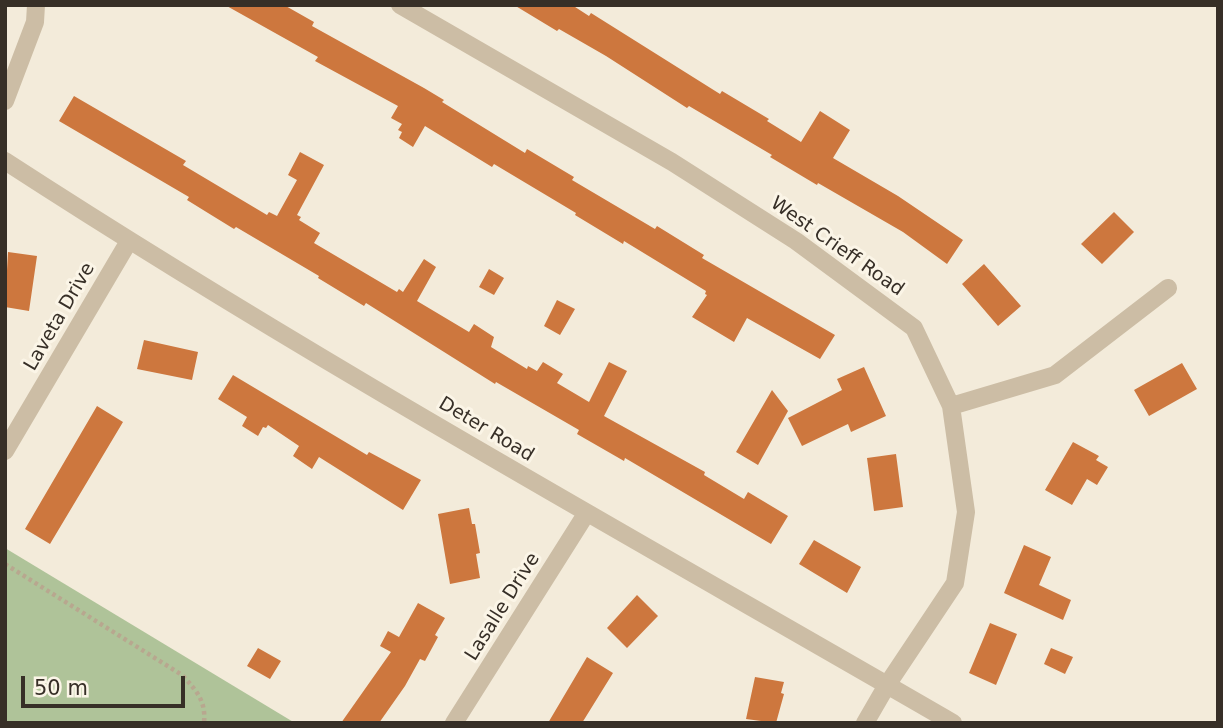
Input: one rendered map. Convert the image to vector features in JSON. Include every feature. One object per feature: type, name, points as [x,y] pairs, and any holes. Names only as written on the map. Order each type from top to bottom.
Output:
[{"type":"street","points":[[5,101],[34,22],[36,5]]},
{"type":"street","name":"West Crieff Road","points":[[400,5],[672,162],[796,241],[914,328],[951,406],[966,512],[955,583],[865,723]]},
{"type":"street","name":"Deter Road","points":[[5,161],[129,241],[586,514],[953,723]]},
{"type":"street","name":"Laveta Drive","points":[[5,451],[129,241]]},
{"type":"street","points":[[951,406],[1055,375],[1168,288]]},
{"type":"street","name":"Lasalle Drive","points":[[454,723],[586,514]]},
{"type":"path","points":[[5,564],[183,675],[198,692],[205,707],[204,723]]},
{"type":"green space","points":[[5,548],[295,723],[5,723]]},
{"type":"building","points":[[225,5],[284,5],[314,22],[312,26],[424,88],[525,153],[527,149],[574,177],[572,180],[655,229],[657,226],[704,255],[702,258],[835,335],[820,359],[747,318],[734,342],[692,317],[707,295],[706,291],[624,241],[623,244],[494,164],[492,167],[425,126],[413,147],[399,138],[402,132],[398,130],[402,124],[391,118],[398,106],[315,61],[318,57]]},
{"type":"building","points":[[514,5],[572,5],[589,16],[591,13],[720,94],[722,91],[769,119],[767,121],[801,142],[820,111],[850,130],[833,158],[898,196],[963,240],[947,264],[903,232],[818,183],[817,185],[770,157],[772,155],[689,106],[687,108],[606,56]]},
{"type":"building","points":[[74,96],[186,161],[183,165],[267,215],[269,212],[277,216],[297,180],[288,175],[300,152],[324,165],[297,215],[301,217],[299,220],[320,233],[314,243],[397,292],[399,289],[403,292],[424,259],[436,267],[417,301],[469,332],[474,324],[494,337],[491,347],[527,369],[528,366],[537,371],[543,362],[563,374],[557,383],[589,402],[609,362],[627,371],[604,416],[705,472],[704,475],[744,499],[748,492],[788,516],[771,544],[625,458],[624,461],[577,434],[579,430],[496,382],[495,384],[366,303],[364,306],[236,227],[234,229],[187,200],[189,197],[59,121]]},
{"type":"building","points":[[1114,212],[1134,232],[1102,264],[1081,244]]},
{"type":"building","points":[[8,252],[37,256],[29,311],[5,307]]},
{"type":"building","points":[[984,264],[1021,306],[998,326],[962,284]]},
{"type":"building","points":[[489,269],[504,278],[494,295],[479,287]]},
{"type":"building","points":[[557,300],[575,309],[560,335],[544,326]]},
{"type":"building","points":[[144,340],[198,352],[192,380],[137,369]]},
{"type":"building","points":[[1182,363],[1197,389],[1149,416],[1134,390]]},
{"type":"building","points":[[864,367],[886,416],[851,432],[848,424],[802,446],[788,418],[842,390],[837,379]]},
{"type":"building","points":[[233,375],[367,455],[369,452],[421,480],[403,510],[319,457],[312,469],[293,456],[299,446],[268,425],[263,427],[258,436],[242,426],[247,417],[218,399]]},
{"type":"building","points":[[772,390],[788,411],[758,465],[736,452]]},
{"type":"building","points":[[97,406],[123,422],[50,544],[25,529]]},
{"type":"building","points":[[1073,442],[1099,456],[1096,460],[1108,467],[1097,485],[1087,479],[1072,505],[1045,490]]},
{"type":"building","points":[[896,454],[903,507],[874,511],[867,458]]},
{"type":"building","points":[[469,508],[480,553],[476,554],[480,578],[450,584],[438,514]]},
{"type":"building","points":[[814,540],[861,567],[847,593],[799,564]]},
{"type":"building","points":[[1024,545],[1051,557],[1039,585],[1071,600],[1063,620],[1004,593]]},
{"type":"building","points":[[637,595],[658,616],[627,648],[607,628]]},
{"type":"building","points":[[418,603],[445,618],[425,661],[420,659],[379,723],[341,723],[391,652],[380,646],[388,631],[399,637]]},
{"type":"building","points":[[990,623],[1017,634],[996,685],[969,673]]},
{"type":"building","points":[[258,648],[281,661],[270,679],[247,666]]},
{"type":"building","points":[[1051,648],[1073,657],[1065,674],[1044,664]]},
{"type":"building","points":[[587,657],[613,673],[582,723],[548,723]]},
{"type":"building","points":[[755,677],[784,682],[781,693],[784,694],[776,723],[746,719]]}]
